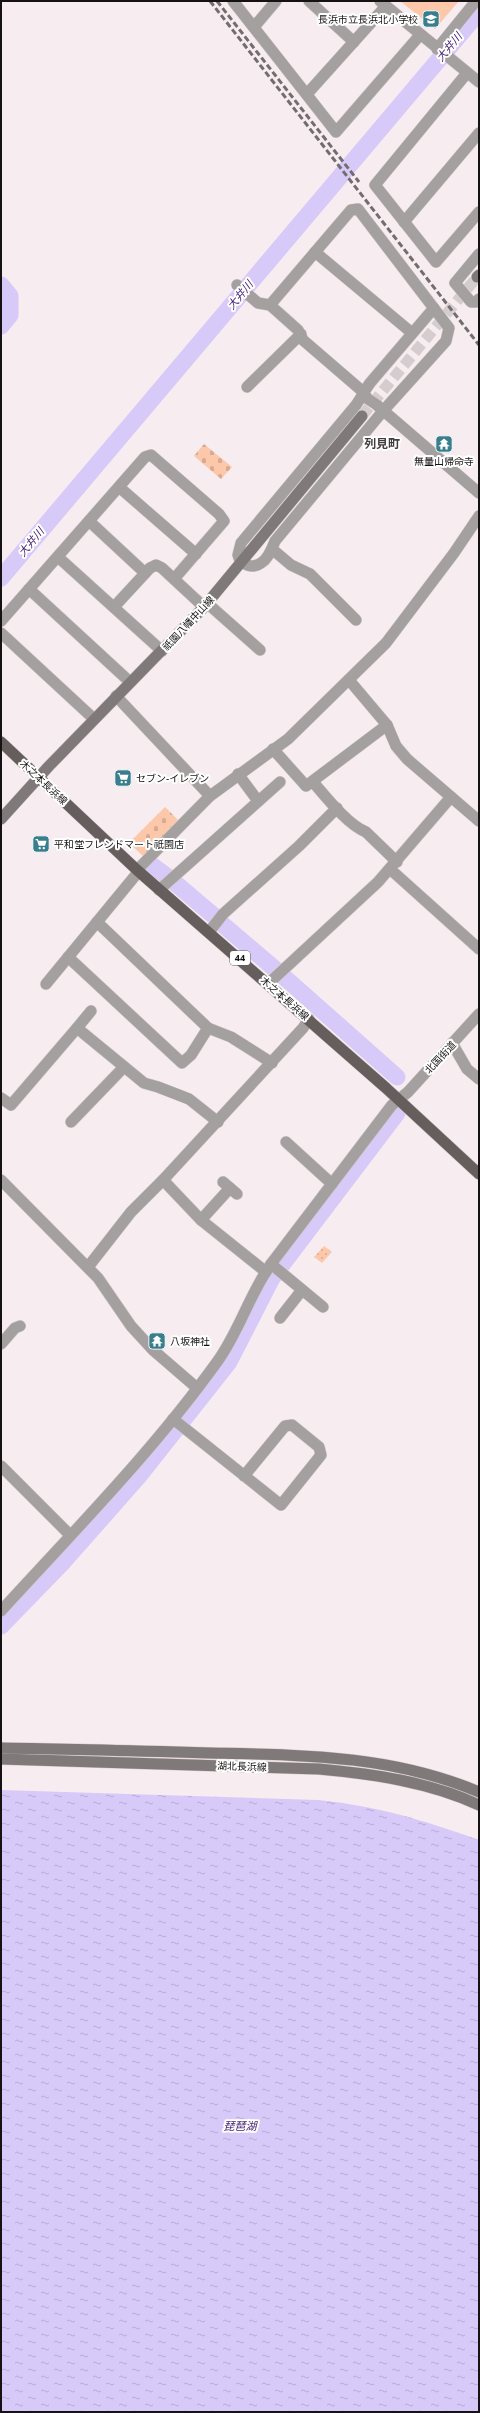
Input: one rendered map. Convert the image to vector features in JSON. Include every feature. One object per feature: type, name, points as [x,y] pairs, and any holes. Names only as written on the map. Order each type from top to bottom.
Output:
[{"type":"main road","name":"祇園八幡中山線","points":[[1,819],[94,719],[162,651],[205,605],[362,416]]},
{"type":"main road","name":"木之本長浜線","points":[[1,742],[159,890],[309,1018],[479,1174]]},
{"type":"main road","name":"湖北長浜線","points":[[1,1748],[326,1756],[386,1764],[429,1775],[479,1792]]},
{"type":"main road","name":"湖北長浜線","points":[[1,1759],[349,1771],[427,1787],[479,1805]]},
{"type":"street","points":[[234,1],[336,132],[420,35]]},
{"type":"street","points":[[254,26],[276,1]]},
{"type":"street","points":[[309,1],[354,42]]},
{"type":"street","points":[[441,52],[476,1]]},
{"type":"street","points":[[306,94],[354,42],[383,4],[479,82]]},
{"type":"street","points":[[467,73],[375,185],[436,262],[479,212]]},
{"type":"street","points":[[404,222],[479,133]]},
{"type":"street","points":[[270,305],[351,210],[358,209],[449,328],[446,341],[373,402],[275,541],[272,549],[261,564],[250,565],[241,562],[238,555],[241,543],[356,406],[373,402]]},
{"type":"street","points":[[315,252],[412,334]]},
{"type":"street","points":[[479,254],[455,283],[471,302],[476,302],[479,299]]},
{"type":"street","points":[[241,288],[258,303],[270,305],[301,334],[303,340],[479,494]]},
{"type":"street","points":[[373,402],[370,383],[434,308]]},
{"type":"street","points":[[247,387],[301,334]]},
{"type":"street","points":[[1,621],[145,457],[151,454],[223,519],[222,524],[174,579]]},
{"type":"street","points":[[119,487],[196,554]]},
{"type":"street","points":[[46,984],[138,870],[210,796],[272,749],[288,739],[386,643],[454,553],[479,516]]},
{"type":"street","points":[[89,521],[145,572]]},
{"type":"street","points":[[272,549],[291,565],[310,574],[356,620]]},
{"type":"street","points":[[58,556],[162,651]]},
{"type":"street","points":[[114,607],[145,572],[152,566],[157,565],[260,650]]},
{"type":"street","points":[[29,589],[130,682]]},
{"type":"street","points":[[1,633],[94,719]]},
{"type":"street","points":[[349,680],[387,725],[396,746],[407,759],[479,821]]},
{"type":"street","points":[[116,696],[210,796]]},
{"type":"street","points":[[272,749],[306,786],[387,725]]},
{"type":"street","points":[[238,774],[258,801]]},
{"type":"street","points":[[159,890],[280,782]]},
{"type":"street","points":[[313,782],[337,808],[479,949]]},
{"type":"street","points":[[269,983],[394,865],[451,797]]},
{"type":"street","points":[[209,932],[223,914],[299,846],[337,808]]},
{"type":"street","points":[[97,922],[208,1028],[230,1037],[272,1063]]},
{"type":"street","points":[[68,957],[182,1063],[191,1055],[208,1028]]},
{"type":"street","points":[[1,1098],[11,1105],[91,1011]]},
{"type":"street","name":"北国街道","points":[[1,1611],[70,1535],[177,1422],[197,1388],[229,1344],[254,1290],[273,1269],[332,1184],[399,1099],[479,1015]]},
{"type":"street","points":[[88,1267],[131,1212],[218,1122],[303,1028],[309,1018]]},
{"type":"street","points":[[77,1028],[144,1084],[158,1086],[190,1099],[218,1122]]},
{"type":"street","points":[[452,1043],[468,1069],[479,1079]]},
{"type":"street","points":[[71,1122],[124,1067]]},
{"type":"street","points":[[286,1142],[332,1184]]},
{"type":"street","points":[[1,1180],[88,1267],[107,1289],[131,1326],[153,1350],[197,1388]]},
{"type":"street","points":[[163,1180],[201,1220],[273,1269],[323,1307]]},
{"type":"street","points":[[201,1220],[230,1188]]},
{"type":"street","points":[[280,1318],[302,1290]]},
{"type":"street","points":[[1,1344],[15,1328],[20,1326]]},
{"type":"street","points":[[177,1422],[281,1506],[321,1455],[319,1447],[292,1425],[285,1426],[244,1476]]},
{"type":"street","points":[[2,1470],[70,1535]]},
{"type":"green space","name":"長浜市立長浜北小学校","points":[[400,1],[459,1],[435,29]]},
{"type":"green space","points":[[204,444],[232,467],[221,479],[194,456]]},
{"type":"green space","points":[[165,807],[178,820],[144,857],[129,843]]},
{"type":"green space","points":[[324,1246],[332,1252],[322,1263],[314,1257]]},
{"type":"water","name":"琵琶湖","points":[[1,1790],[318,1800],[380,1810],[439,1826],[479,1840],[479,2412],[1,2412]]},
{"type":"waterway","name":"大井川","points":[[1,578],[479,12]]},
{"type":"waterway","points":[[1,285],[10,296],[10,315],[1,326]]},
{"type":"waterway","points":[[149,863],[168,877]]},
{"type":"waterway","points":[[174,882],[214,916]]},
{"type":"waterway","points":[[221,923],[275,969]]},
{"type":"waterway","points":[[283,976],[397,1077]]},
{"type":"waterway","points":[[1,1626],[64,1561],[139,1476],[229,1362],[272,1278],[397,1113]]},
{"type":"tunnel","points":[[362,416],[477,277]]},
{"type":"railway","points":[[210,1],[479,345]]},
{"type":"railway","points":[[217,1],[359,182]]},
{"type":"place","name":"長浜市立長浜北小学校","points":[[431,19]]},
{"type":"place","name":"無量山帰命寺","points":[[444,444]]},
{"type":"place","name":"セブン-イレブン","points":[[123,778]]},
{"type":"place","name":"平和堂フレンドマート祇園店","points":[[41,844]]},
{"type":"place","name":"八坂神社","points":[[157,1341]]},
{"type":"district","name":"列見町","points":[[382,444]]}]
